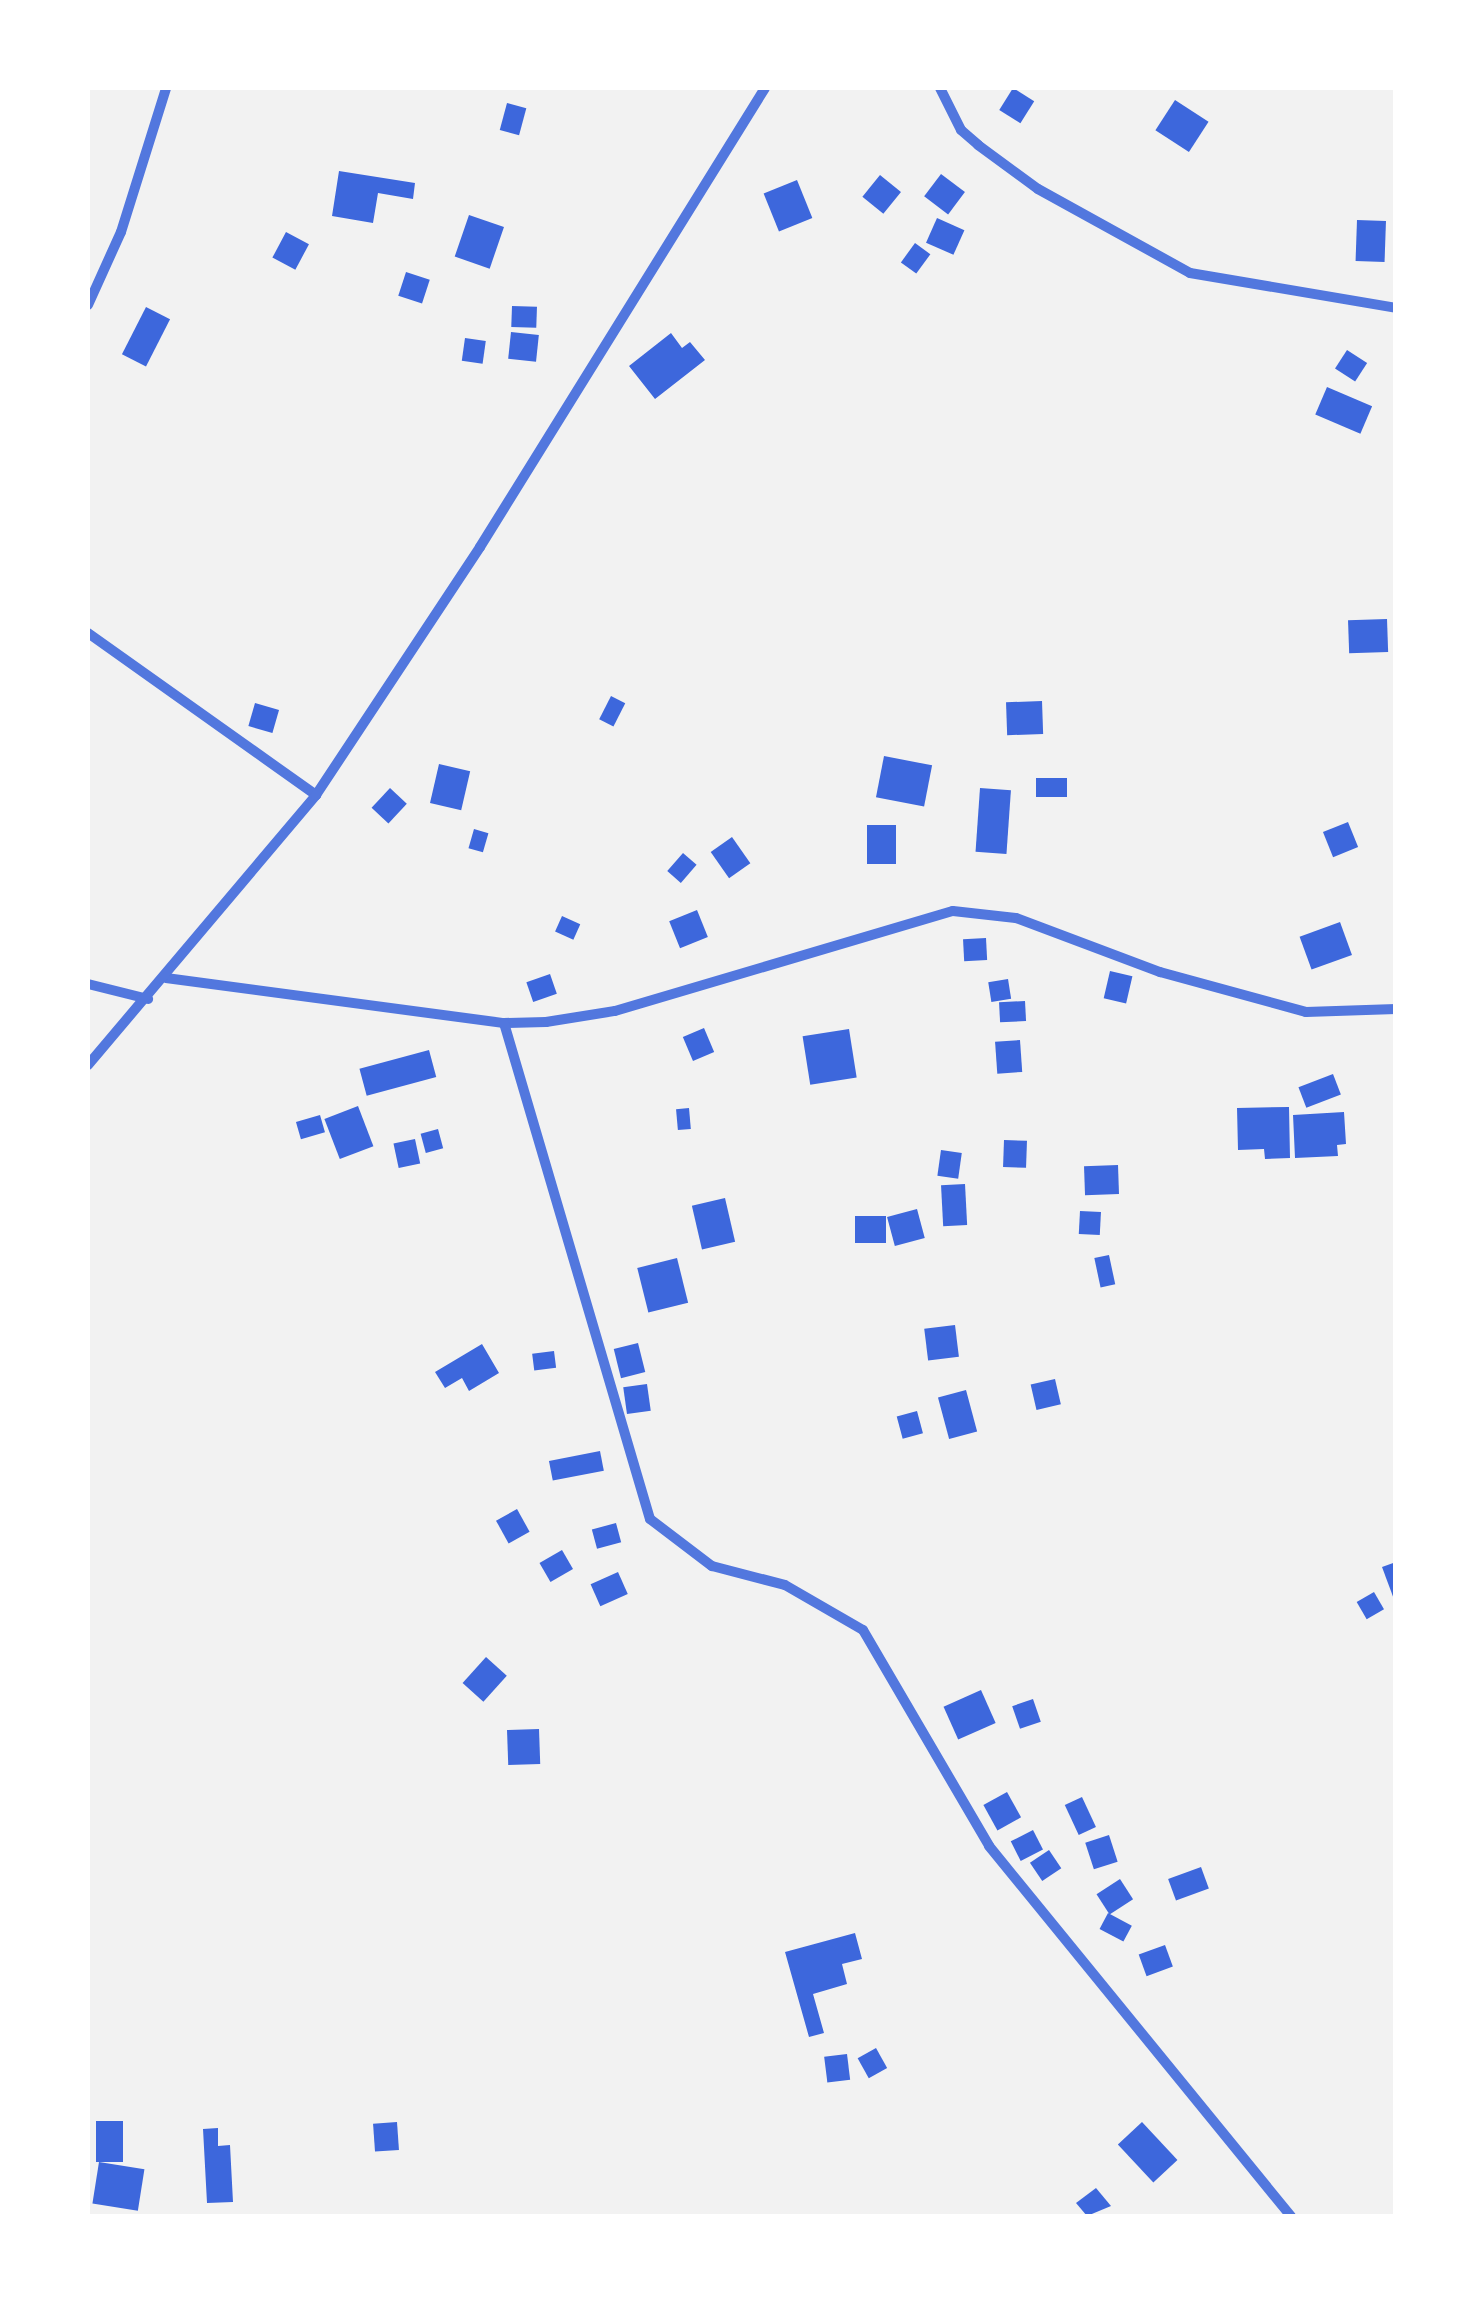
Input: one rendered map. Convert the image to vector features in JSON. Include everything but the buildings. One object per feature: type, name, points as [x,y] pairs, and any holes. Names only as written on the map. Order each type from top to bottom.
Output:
[{"type":"street","points":[[88,305],[121,232],[166,88]]},
{"type":"street","points":[[88,1066],[148,1000],[316,796],[480,547],[765,88]]},
{"type":"street","points":[[940,88],[961,130],[993,156],[1038,188],[1190,273],[1396,308]]},
{"type":"street","points":[[88,633],[316,796]]},
{"type":"street","points":[[166,978],[504,1023],[616,1011],[952,911],[1016,918],[1160,972],[1306,1012],[1396,1009]]},
{"type":"street","points":[[88,984],[148,1000]]},
{"type":"street","points":[[504,1023],[650,1519],[712,1566],[785,1584],[863,1630],[989,1846],[1291,2216]]}]
